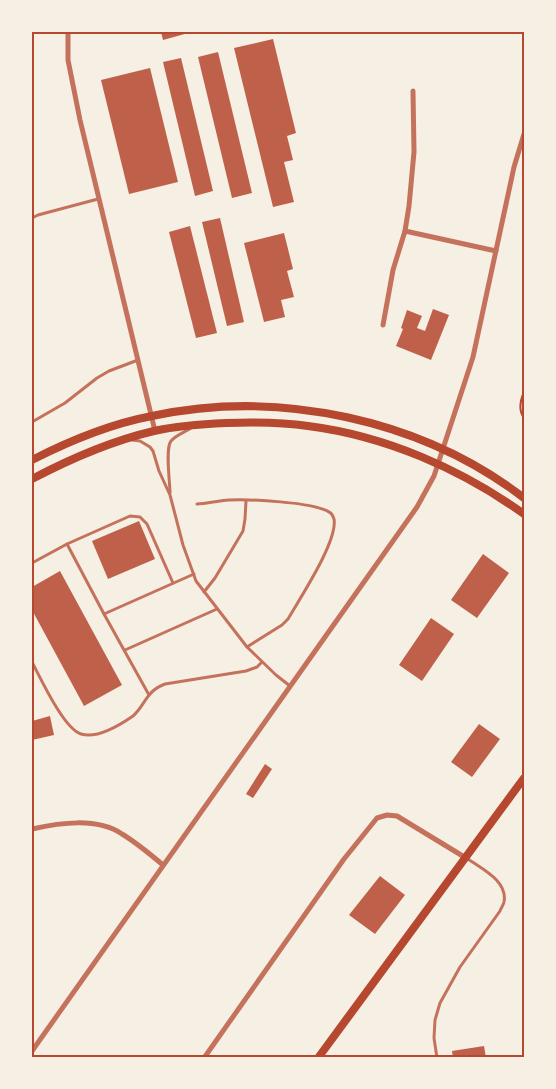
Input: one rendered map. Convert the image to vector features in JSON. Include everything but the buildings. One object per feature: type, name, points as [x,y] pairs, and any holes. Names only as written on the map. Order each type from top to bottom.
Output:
[{"type":"main road","points":[[32,460],[93,434],[151,416],[219,407],[251,406],[296,409],[367,422],[430,444],[486,472],[525,498]]},
{"type":"main road","points":[[32,479],[63,463],[155,431],[196,425],[274,423],[330,429],[380,441],[438,464],[487,490],[525,514]]},
{"type":"main road","points":[[318,1058],[525,778]]},
{"type":"street","points":[[68,32],[68,60],[72,83],[155,431]]},
{"type":"street","points":[[383,325],[393,270],[405,231],[409,206],[414,152],[413,91]]},
{"type":"street","points":[[32,1051],[417,507],[438,464],[473,357],[514,167],[525,134]]},
{"type":"street","points":[[405,231],[496,251]]},
{"type":"street","points":[[204,1058],[344,860],[377,818],[387,814],[397,816],[466,858]]},
{"type":"street","points":[[32,829],[66,824],[104,825],[121,832],[163,865]]},
{"type":"lane","points":[[32,218],[98,199]]},
{"type":"lane","points":[[32,422],[65,404],[97,378],[138,360]]},
{"type":"lane","points":[[170,495],[167,453],[169,444],[196,425]]},
{"type":"lane","points":[[124,440],[140,441],[150,447],[170,495],[183,545],[204,592],[247,647],[290,686]]},
{"type":"lane","points":[[196,504],[231,500],[265,501],[319,508],[330,512],[333,516],[330,543],[288,619],[247,647]]},
{"type":"lane","points":[[204,592],[243,531],[246,500]]},
{"type":"lane","points":[[32,563],[66,544],[130,516],[140,517],[147,524],[174,583]]},
{"type":"lane","points":[[66,544],[149,695]]},
{"type":"lane","points":[[104,614],[194,574]]},
{"type":"lane","points":[[125,651],[217,609]]},
{"type":"lane","points":[[32,662],[68,724],[74,731],[91,735],[99,734],[131,717],[143,706],[149,695],[165,684],[246,671],[262,662]]},
{"type":"lane","points":[[437,1058],[434,1038],[435,1020],[440,1003],[460,966],[500,911],[504,902],[499,883],[492,875],[466,858]]},
{"type":"path","points":[[525,392],[520,400],[522,416],[525,418]]}]
